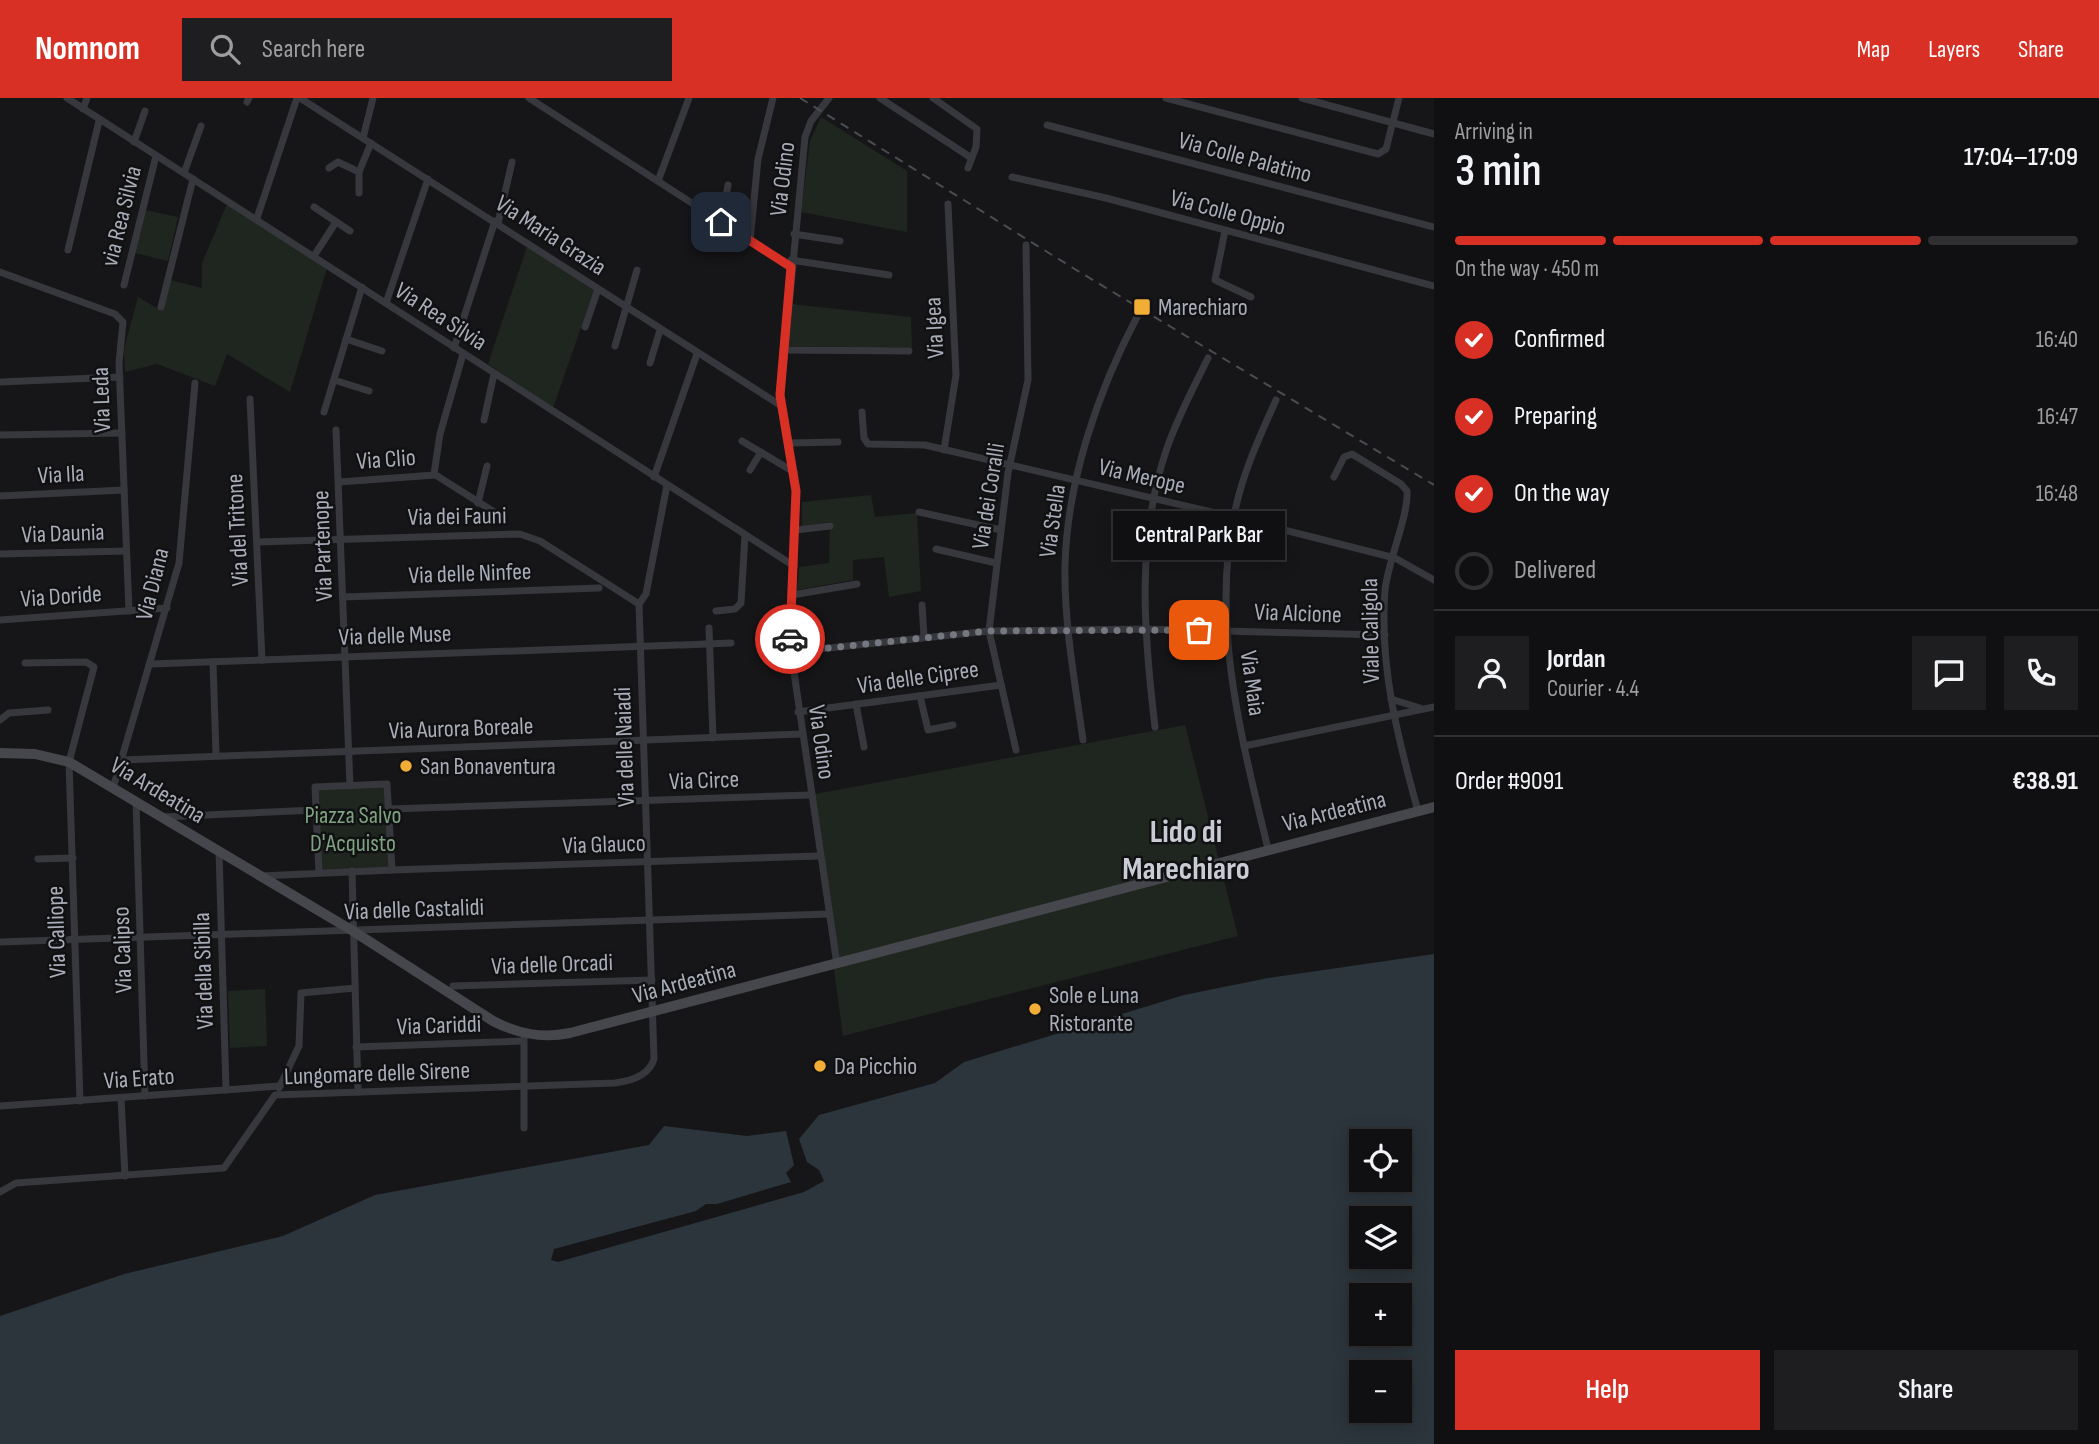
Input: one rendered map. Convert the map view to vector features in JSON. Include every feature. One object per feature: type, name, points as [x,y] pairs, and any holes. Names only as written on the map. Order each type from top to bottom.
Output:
[{"type":"main road","name":"Via Ardeatina","points":[[0,752],[34,754],[69,762],[353,930],[482,1014],[525,1038],[564,1034],[1434,807]]},
{"type":"street","name":"Via Rea Silvia","points":[[67,98],[794,566]]},
{"type":"street","points":[[83,109],[87,98]]},
{"type":"street","points":[[257,218],[298,98]]},
{"type":"street","name":"Via Maria Grazia","points":[[298,98],[780,405]]},
{"type":"street","points":[[363,138],[373,98]]},
{"type":"street","points":[[529,98],[750,241],[791,263],[888,275]]},
{"type":"street","points":[[658,181],[690,98]]},
{"type":"street","points":[[750,241],[758,159],[772,98]]},
{"type":"street","name":"Via Odino","points":[[829,98],[819,110],[805,137],[791,263],[780,405],[794,472],[796,530],[791,652],[818,856],[836,964]]},
{"type":"street","points":[[880,98],[970,157]]},
{"type":"street","points":[[933,98],[976,127],[978,136],[968,168]]},
{"type":"street","points":[[1166,98],[1378,154],[1385,150],[1399,98]]},
{"type":"street","points":[[1302,98],[1434,134]]},
{"type":"street","name":"via Rea Silvia","points":[[134,142],[145,111]]},
{"type":"street","name":"via Rea Silvia","points":[[68,250],[99,121]]},
{"type":"street","name":"Via Colle Palatino","points":[[1047,125],[1434,227]]},
{"type":"street","name":"via Rea Silvia","points":[[184,173],[201,126]]},
{"type":"street","points":[[359,193],[359,172],[371,143]]},
{"type":"street","name":"via Rea Silvia","points":[[124,285],[156,156]]},
{"type":"street","points":[[329,168],[338,162],[359,172]]},
{"type":"street","points":[[454,348],[496,222],[512,162]]},
{"type":"street","name":"Via Colle Oppio","points":[[1012,177],[1106,198],[1434,286]]},
{"type":"street","points":[[161,307],[194,179]]},
{"type":"street","points":[[386,303],[428,179]]},
{"type":"street","points":[[721,222],[728,185]]},
{"type":"street","name":"Via Igea","points":[[944,450],[956,379],[948,204]]},
{"type":"street","points":[[314,208],[350,231]]},
{"type":"street","points":[[314,256],[336,222]]},
{"type":"street","points":[[1225,231],[1215,280],[1251,298]]},
{"type":"street","points":[[794,234],[840,241]]},
{"type":"street","name":"Via dei Coralli","points":[[1016,750],[989,631],[1010,465],[1028,380],[1026,245]]},
{"type":"street","points":[[615,346],[628,309],[637,270]]},
{"type":"street","name":"Via Leda","points":[[0,272],[120,317],[123,325],[120,377],[128,611]]},
{"type":"street","name":"via Rea Silvia","points":[[324,412],[362,287]]},
{"type":"street","points":[[585,327],[598,289]]},
{"type":"street","name":"Via Stella","points":[[1083,740],[1067,629],[1065,557],[1076,481],[1104,391],[1137,317]]},
{"type":"street","points":[[650,363],[660,330]]},
{"type":"street","points":[[346,339],[382,351]]},
{"type":"street","points":[[783,350],[909,351]]},
{"type":"street","points":[[463,354],[438,439],[435,475],[499,515]]},
{"type":"street","points":[[654,477],[697,354]]},
{"type":"street","points":[[1155,727],[1144,629],[1145,582],[1154,499],[1172,434],[1208,358]]},
{"type":"street","points":[[484,420],[494,374]]},
{"type":"street","points":[[0,382],[120,377]]},
{"type":"street","points":[[334,380],[369,391]]},
{"type":"street","name":"Via Diana","points":[[113,788],[167,608],[183,541],[195,383]]},
{"type":"street","name":"Via del Tritone","points":[[250,399],[262,660]]},
{"type":"street","name":"Via Maia","points":[[1268,849],[1244,746],[1227,631],[1228,564],[1233,516],[1253,451],[1276,400]]},
{"type":"street","name":"Via Merope","points":[[862,412],[867,444],[915,443],[1233,516],[1391,556],[1434,580]]},
{"type":"street","name":"Via Partenope","points":[[336,430],[350,786]]},
{"type":"street","points":[[0,435],[122,433]]},
{"type":"street","points":[[742,441],[794,472]]},
{"type":"street","points":[[790,443],[838,442]]},
{"type":"street","points":[[750,470],[761,452]]},
{"type":"street","name":"Viale Caligola","points":[[1334,477],[1343,459],[1352,454],[1401,484],[1407,491],[1407,503],[1391,556],[1385,593],[1385,635],[1393,715],[1418,811]]},
{"type":"street","points":[[478,503],[487,466]]},
{"type":"street","name":"Via Clio","points":[[338,482],[435,475]]},
{"type":"street","name":"Via delle Naiadi","points":[[652,1011],[639,604],[646,594],[667,485]]},
{"type":"street","name":"Via Ila","points":[[0,496],[124,490]]},
{"type":"street","points":[[919,512],[1001,530]]},
{"type":"street","points":[[796,530],[830,526]]},
{"type":"street","name":"Via dei Fauni","points":[[257,542],[520,534],[540,541],[639,604]]},
{"type":"street","points":[[716,611],[735,609],[741,603],[745,535]]},
{"type":"street","points":[[936,549],[996,563]]},
{"type":"street","name":"Via Daunia","points":[[0,554],[126,551]]},
{"type":"street","points":[[792,595],[858,584]]},
{"type":"street","name":"Via delle Ninfee","points":[[343,597],[599,588]]},
{"type":"street","points":[[922,605],[924,636]]},
{"type":"street","name":"Via Doride","points":[[0,620],[167,608]]},
{"type":"street","points":[[709,628],[713,738]]},
{"type":"street","name":"Via Alcione","points":[[791,652],[989,631],[1144,629],[1385,635]]},
{"type":"street","name":"Via delle Muse","points":[[151,664],[731,643]]},
{"type":"street","name":"Via Calliope","points":[[25,663],[86,662],[93,665],[94,672],[69,762],[80,1101]]},
{"type":"street","points":[[213,662],[216,754]]},
{"type":"street","name":"Via delle Cipree","points":[[798,712],[1000,685]]},
{"type":"street","points":[[920,696],[928,730],[953,725]]},
{"type":"street","points":[[1391,699],[1424,709]]},
{"type":"street","points":[[856,704],[863,747]]},
{"type":"street","points":[[1244,746],[1434,707]]},
{"type":"street","points":[[0,720],[9,713],[48,710]]},
{"type":"street","name":"Via Aurora Boreale","points":[[122,760],[216,754],[801,734]]},
{"type":"street","points":[[260,876],[392,870],[387,784],[315,787],[318,873]]},
{"type":"street","name":"Via Circe","points":[[390,809],[810,795]]},
{"type":"street","name":"Via Calipso","points":[[136,802],[145,1097]]},
{"type":"street","points":[[161,817],[316,810]]},
{"type":"street","name":"Via della Sibilla","points":[[219,851],[226,1090]]},
{"type":"street","name":"Via Glauco","points":[[392,870],[818,856]]},
{"type":"street","points":[[38,859],[73,858]]},
{"type":"street","points":[[352,872],[358,1092]]},
{"type":"street","name":"Via delle Castalidi","points":[[0,942],[76,942],[828,914]]},
{"type":"street","name":"Via delle Orcadi","points":[[453,986],[652,980]]},
{"type":"street","points":[[275,1095],[299,1046],[300,995],[306,991],[355,988]]},
{"type":"street","name":"Lungomare delle Sirene","points":[[0,1192],[16,1183],[224,1168],[275,1095],[620,1082],[643,1074],[654,1061],[652,1011]]},
{"type":"street","points":[[524,1128],[525,1038]]},
{"type":"street","name":"Via Cariddi","points":[[356,1047],[525,1038]]},
{"type":"street","name":"Via Erato","points":[[0,1106],[280,1086]]},
{"type":"street","points":[[121,1098],[125,1175]]},
{"type":"green space","points":[[821,117],[907,171],[907,232],[801,212],[810,141]]},
{"type":"green space","points":[[227,204],[327,268],[290,392],[227,354],[215,386],[157,364],[125,372],[124,349],[138,297],[162,311],[170,280],[202,288],[202,263]]},
{"type":"green space","points":[[145,210],[178,217],[168,261],[135,253]]},
{"type":"green space","points":[[527,247],[594,290],[553,408],[488,364]]},
{"type":"green space","points":[[791,304],[911,317],[912,348],[788,346]]},
{"type":"green space","points":[[871,495],[875,517],[917,513],[921,591],[889,597],[884,557],[853,560],[853,580],[797,590],[799,567],[829,563],[830,522],[802,526],[802,502]]},
{"type":"green space","points":[[1185,725],[1238,936],[843,1036],[810,795]]},
{"type":"green space","name":"Piazza Salvo D'Acquisto","points":[[387,784],[392,870],[319,873],[315,787]]},
{"type":"green space","points":[[265,989],[267,1046],[230,1048],[228,991]]},
{"type":"shaded area","points":[[1434,954],[1434,1444],[0,1444],[0,1316],[124,1274],[283,1236],[375,1195],[649,1145],[664,1126],[747,1136],[786,1131],[794,1165],[786,1173],[791,1182],[554,1249],[551,1260],[558,1262],[804,1192],[824,1181],[819,1170],[807,1162],[799,1139],[819,1115],[935,1083],[964,1062],[1184,995],[1268,978]]},
{"type":"railway","points":[[800,98],[1073,268],[1434,485]]},
{"type":"way so far","points":[[790,639],[791,652],[989,631],[1199,630]]},
{"type":"place","name":"Marechiaro","points":[[1142,307]]},
{"type":"place","name":"Central Park Bar","points":[[1199,630]]},
{"type":"place","name":"San Bonaventura","points":[[406,766]]},
{"type":"place","name":"Sole e Luna Ristorante","points":[[1035,1009]]},
{"type":"place","name":"Da Picchio","points":[[820,1066]]},
{"type":"district","name":"Lido di Marechiaro","points":[[1186,850]]},
{"type":"route","points":[[721,222],[791,267],[780,395],[796,491],[790,639]]}]
